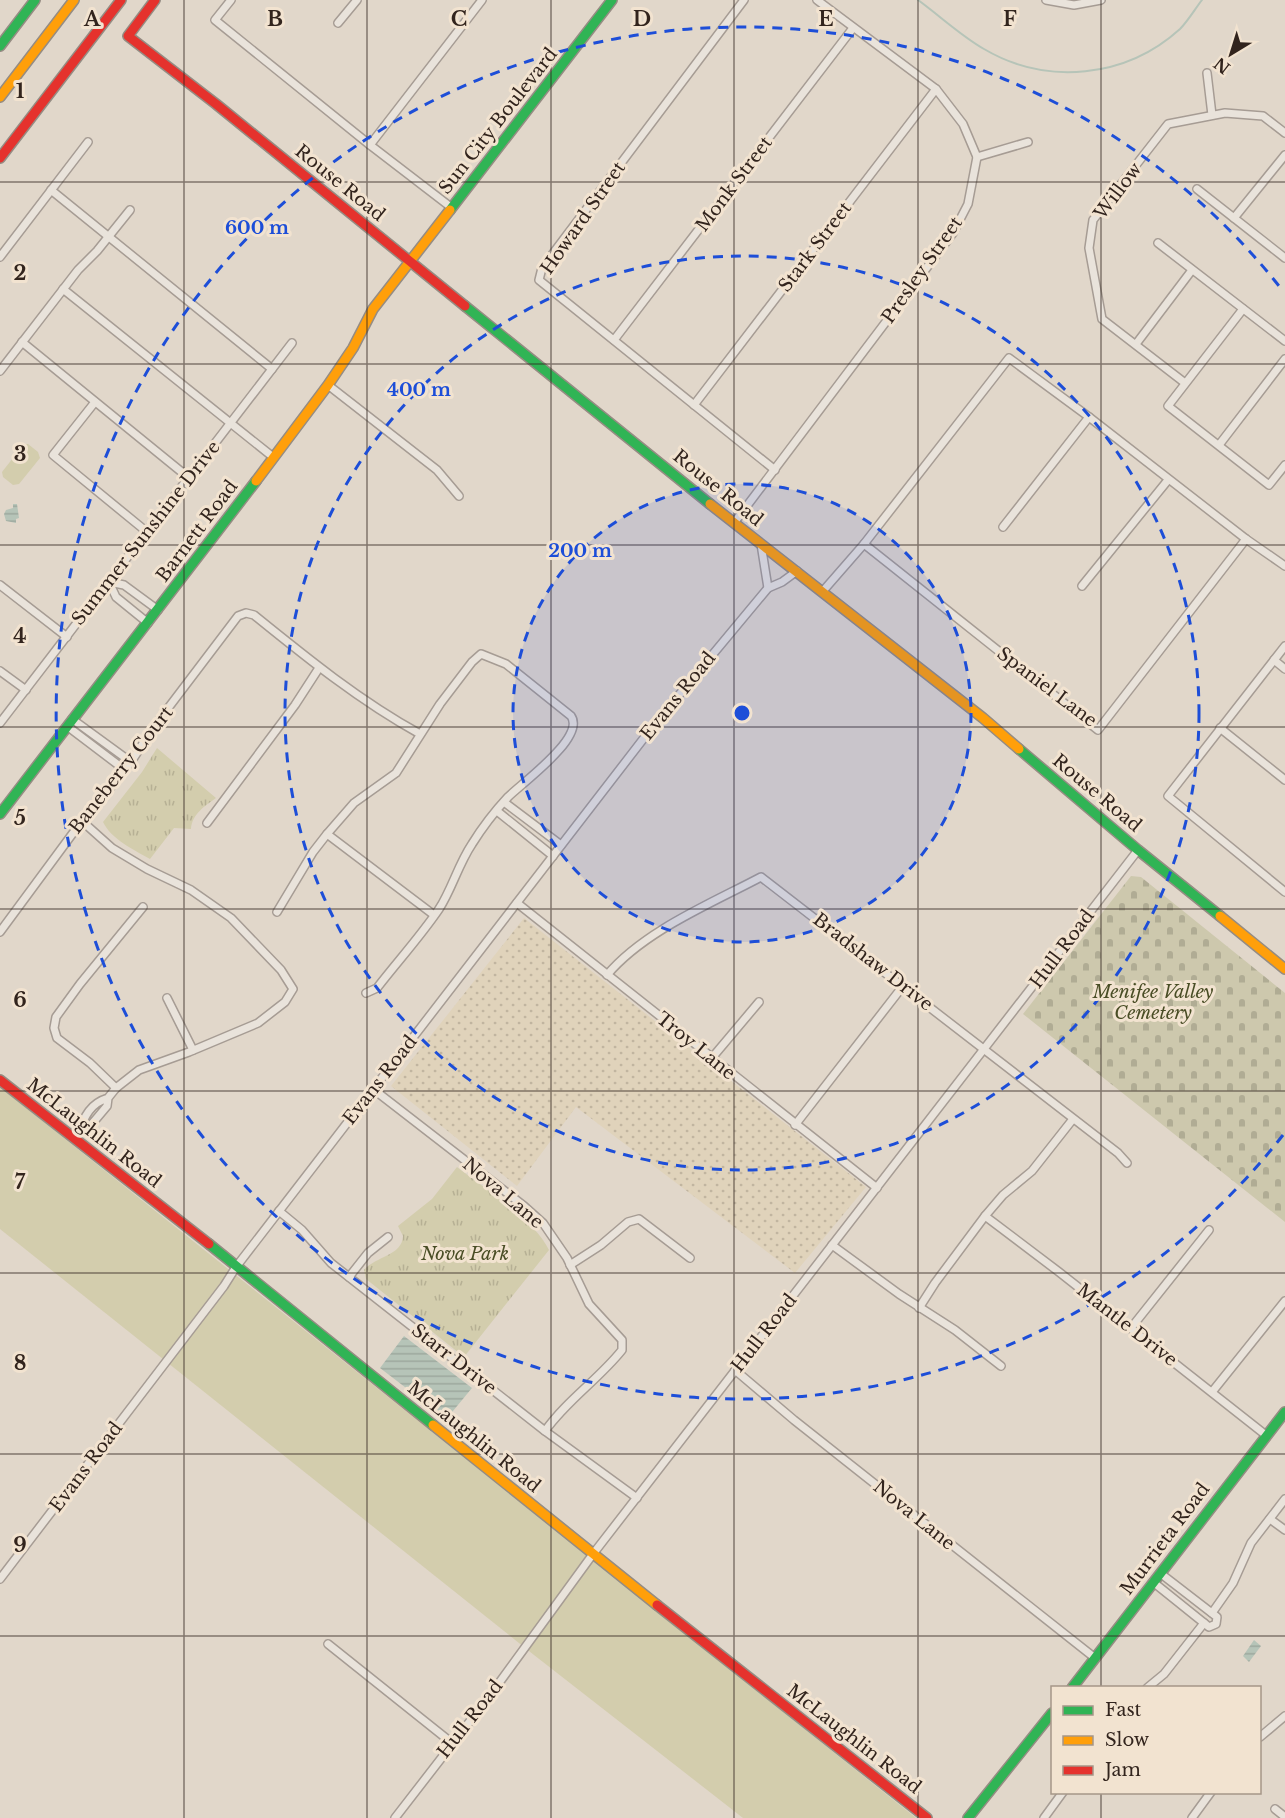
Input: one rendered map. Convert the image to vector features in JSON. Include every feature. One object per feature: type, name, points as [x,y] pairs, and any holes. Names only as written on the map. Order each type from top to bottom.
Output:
[{"type":"main road","points":[[0,46],[35,0]]},
{"type":"main road","points":[[0,97],[74,0]]},
{"type":"main road","points":[[0,158],[121,0]]},
{"type":"main road","name":"Rouse Road","points":[[155,0],[128,36],[411,261],[734,523],[983,718],[1138,850],[1285,969]]},
{"type":"main road","name":"Sun City Boulevard","points":[[411,261],[612,0]]},
{"type":"main road","name":"Barnett Road","points":[[0,814],[328,385],[353,348],[373,309],[411,261]]},
{"type":"main road","name":"McLaughlin Road","points":[[0,1080],[77,1136],[593,1554],[927,1818]]},
{"type":"main road","name":"Murrieta Road","points":[[1074,1686],[1285,1412]]},
{"type":"main road","points":[[968,1818],[1051,1715]]},
{"type":"street","points":[[231,0],[215,20],[452,208]]},
{"type":"street","points":[[338,23],[357,0]]},
{"type":"street","points":[[370,145],[482,0]]},
{"type":"street","name":"Howard Street","points":[[744,0],[542,268],[539,280],[775,470]]},
{"type":"street","points":[[817,0],[936,89],[963,124],[977,157],[1028,142]]},
{"type":"street","points":[[1046,0],[1074,5],[1101,0]]},
{"type":"street","name":"Monk Street","points":[[614,340],[853,28]]},
{"type":"street","points":[[1207,73],[1212,115]]},
{"type":"street","name":"Stark Street","points":[[694,405],[936,89]]},
{"type":"street","name":"Willow","points":[[1185,383],[1102,319],[1089,248],[1094,220],[1168,124],[1225,112],[1263,116],[1285,133]]},
{"type":"street","points":[[0,257],[88,142]]},
{"type":"street","points":[[1234,218],[1285,155]]},
{"type":"street","name":"Presley Street","points":[[734,523],[953,233],[968,204],[977,157]]},
{"type":"street","points":[[1197,189],[1285,258]]},
{"type":"street","points":[[51,190],[272,369]]},
{"type":"street","points":[[0,371],[63,289],[130,210]]},
{"type":"street","points":[[1158,243],[1285,341]]},
{"type":"street","points":[[1136,344],[1192,270]]},
{"type":"street","points":[[63,289],[273,457]]},
{"type":"street","points":[[1243,309],[1168,406],[1269,485],[1285,465]]},
{"type":"street","points":[[22,342],[189,477]]},
{"type":"street","name":"Summer Sunshine Drive","points":[[0,723],[292,343]]},
{"type":"street","points":[[823,591],[864,544],[1009,358],[1246,539],[1285,566]]},
{"type":"street","points":[[1219,445],[1285,359]]},
{"type":"street","points":[[328,385],[437,470],[459,496]]},
{"type":"street","points":[[95,402],[52,455],[147,532]]},
{"type":"street","points":[[1003,528],[1089,417]]},
{"type":"street","points":[[1082,586],[1168,480]]},
{"type":"street","name":"Spaniel Lane","points":[[864,544],[1098,730],[1246,539]]},
{"type":"street","points":[[761,544],[768,588]]},
{"type":"street","name":"Evans Road","points":[[0,1579],[224,1286],[236,1267],[654,725],[768,588],[782,582],[797,571]]},
{"type":"street","points":[[109,582],[124,585],[158,610]]},
{"type":"street","points":[[109,582],[116,597],[148,623]]},
{"type":"street","points":[[0,585],[67,637]]},
{"type":"street","name":"Baneberry Court","points":[[0,932],[238,616],[246,613],[254,615],[319,668]]},
{"type":"street","points":[[1285,646],[1168,796],[1285,892]]},
{"type":"street","points":[[277,912],[313,852],[327,834],[354,803],[396,773],[440,704],[472,662],[481,654],[506,664],[574,720],[575,727],[556,752],[504,802],[471,845],[447,895],[434,915],[377,988],[366,993]]},
{"type":"street","points":[[1274,660],[1285,669]]},
{"type":"street","points":[[207,824],[295,705],[319,668],[392,718],[420,734]]},
{"type":"street","points":[[0,670],[26,690]]},
{"type":"street","points":[[70,723],[130,762]]},
{"type":"street","points":[[70,723],[124,770]]},
{"type":"street","points":[[1220,728],[1285,780]]},
{"type":"street","points":[[504,802],[561,845]]},
{"type":"street","points":[[497,811],[553,856]]},
{"type":"street","points":[[77,1136],[83,1120],[98,1101],[108,1098],[116,1088],[139,1070],[258,1023],[285,1002],[293,989],[281,970],[231,918],[191,890],[147,869],[112,848],[83,822]]},
{"type":"street","points":[[327,834],[434,915]]},
{"type":"street","name":"Hull Road","points":[[395,1818],[491,1694],[593,1554],[1138,850]]},
{"type":"street","name":"Bradshaw Drive","points":[[607,975],[618,962],[653,935],[761,877],[1118,1153],[1127,1163]]},
{"type":"street","name":"Troy Lane","points":[[517,903],[876,1188]]},
{"type":"street","points":[[116,1088],[90,1063],[57,1038],[54,1028],[56,1017],[80,984],[144,907]]},
{"type":"street","points":[[795,1125],[903,986]]},
{"type":"street","points":[[167,998],[193,1050]]},
{"type":"street","points":[[711,1059],[759,1002]]},
{"type":"street","name":"Nova Lane","points":[[373,1089],[543,1223],[570,1265],[589,1304],[622,1340],[622,1350],[555,1417],[545,1431]]},
{"type":"street","points":[[920,1308],[935,1282],[985,1216],[1003,1195],[1032,1171],[1073,1119]]},
{"type":"street","name":"Starr Drive","points":[[279,1211],[302,1230],[331,1263],[545,1431],[638,1498]]},
{"type":"street","name":"Mantle Drive","points":[[985,1216],[1267,1436]]},
{"type":"street","points":[[570,1265],[601,1245],[628,1222],[639,1219],[690,1258]]},
{"type":"street","points":[[1131,1328],[1209,1230]]},
{"type":"street","points":[[350,1277],[368,1252],[388,1237]]},
{"type":"street","points":[[832,1245],[955,1330],[1001,1366]]},
{"type":"street","points":[[1212,1392],[1285,1301]]},
{"type":"street","name":"Nova Lane","points":[[735,1370],[1095,1658]]},
{"type":"street","points":[[1212,1613],[1233,1583],[1251,1543],[1285,1499]]},
{"type":"street","points":[[1270,1519],[1285,1530]]},
{"type":"street","points":[[1153,1582],[1204,1623],[1211,1627],[1216,1624],[1217,1617],[1160,1573]]},
{"type":"street","points":[[1149,1686],[1164,1674],[1204,1623]]},
{"type":"street","points":[[328,1644],[452,1743]]},
{"type":"street","points":[[1261,1736],[1285,1716]]},
{"type":"street","points":[[1044,1818],[1062,1794]]},
{"type":"street","points":[[1192,1818],[1210,1794]]},
{"type":"street","points":[[1275,1809],[1285,1817]]},
{"type":"shaded area","points":[[13,504],[17,504],[19,518],[16,519],[16,523],[6,521],[4,514],[6,510],[13,508]]},
{"type":"shaded area","points":[[524,918],[866,1187],[795,1273],[576,1107],[517,1186],[391,1086]]},
{"type":"shaded area","points":[[404,1336],[472,1388],[448,1417],[444,1417],[380,1368]]},
{"type":"shaded area","points":[[1254,1640],[1261,1646],[1249,1662],[1243,1656]]},
{"type":"green space","points":[[24,444],[28,444],[38,452],[40,458],[19,484],[13,485],[3,477],[2,472]]},
{"type":"green space","points":[[157,748],[216,798],[196,815],[191,829],[174,828],[150,859],[117,839],[103,822],[142,772]]},
{"type":"green space","name":"Menifee Valley Cemetery","points":[[1131,876],[1141,877],[1285,993],[1285,1222],[1023,1014]]},
{"type":"green space","points":[[0,1087],[916,1818],[743,1818],[534,1655],[0,1229]]},
{"type":"green space","name":"Nova Park","points":[[457,1167],[521,1216],[533,1227],[549,1250],[464,1357],[366,1279],[364,1270],[398,1248],[403,1236],[398,1226],[432,1199]]},
{"type":"waterway","points":[[918,0],[984,49],[1008,61],[1059,72],[1111,67],[1135,58],[1159,45],[1180,29],[1202,0]]},
{"type":"traffic: fast","points":[[0,46],[35,0]]},
{"type":"traffic: fast","points":[[450,210],[612,0]]},
{"type":"traffic: fast","points":[[465,306],[710,504]]},
{"type":"traffic: fast","points":[[0,814],[256,481]]},
{"type":"traffic: fast","points":[[1019,749],[1220,916]]},
{"type":"traffic: fast","points":[[209,1244],[433,1425]]},
{"type":"traffic: fast","points":[[1074,1686],[1285,1412]]},
{"type":"traffic: fast","points":[[968,1818],[1051,1714]]},
{"type":"traffic: slow","points":[[0,97],[74,0]]},
{"type":"traffic: slow","points":[[256,481],[328,385],[353,348],[373,309],[450,210]]},
{"type":"traffic: slow","points":[[710,504],[983,718],[1019,749]]},
{"type":"traffic: slow","points":[[1220,916],[1285,969]]},
{"type":"traffic: slow","points":[[433,1425],[657,1605]]},
{"type":"traffic: jam","points":[[0,158],[121,0]]},
{"type":"traffic: jam","points":[[155,0],[128,36],[216,104],[465,306]]},
{"type":"traffic: jam","points":[[0,1080],[209,1244]]},
{"type":"traffic: jam","points":[[657,1605],[927,1818]]}]
